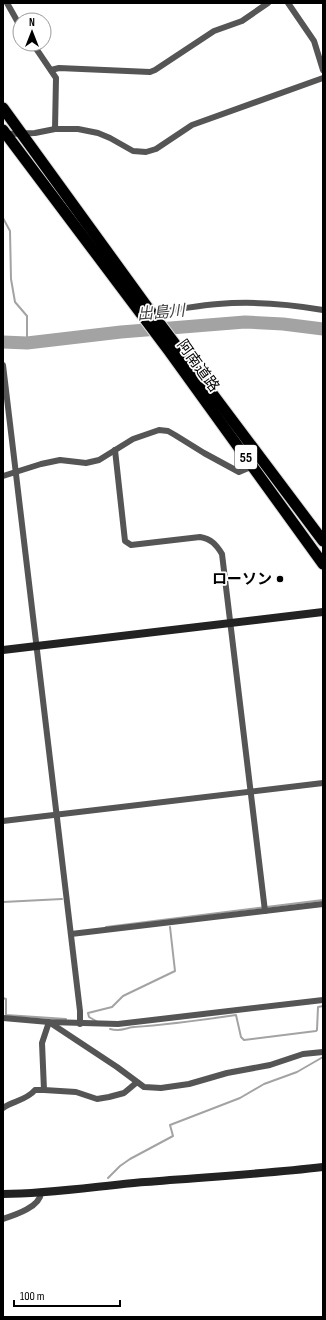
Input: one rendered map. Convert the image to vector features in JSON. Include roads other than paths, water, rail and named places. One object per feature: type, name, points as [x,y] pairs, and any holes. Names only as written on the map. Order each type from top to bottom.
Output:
[{"type":"highway","name":"阿南道路","points":[[3,108],[23,134],[143,308],[174,350],[323,541]]},
{"type":"highway","name":"阿南道路","points":[[4,133],[143,308]]},
{"type":"highway","name":"阿南道路","points":[[174,350],[253,466],[323,564]]},
{"type":"street","points":[[7,3],[12,12]]},
{"type":"street","points":[[51,70],[58,68],[150,72],[214,31],[242,21],[268,3]]},
{"type":"street","points":[[288,3],[314,41],[323,70]]},
{"type":"street","points":[[39,52],[56,78],[55,129]]},
{"type":"street","points":[[4,133],[23,134],[55,129],[78,129],[98,133],[133,151],[146,152],[156,149],[192,125],[323,78]]},
{"type":"street","points":[[172,310],[219,304],[265,303],[323,310]]},
{"type":"street","points":[[3,366],[36,646],[58,815],[80,1011],[80,1024]]},
{"type":"street","points":[[3,476],[41,464],[60,460],[86,463],[99,460],[133,439],[159,430],[168,431],[239,472],[253,466]]},
{"type":"street","points":[[114,450],[125,541],[130,545],[200,537],[209,539],[218,547],[222,554],[229,623],[265,909]]},
{"type":"street","points":[[3,650],[323,612]]},
{"type":"street","points":[[3,821],[250,793],[323,783]]},
{"type":"street","points":[[71,934],[265,909],[323,904]]},
{"type":"street","points":[[3,1018],[80,1024],[118,1024],[323,1000]]},
{"type":"street","points":[[49,1022],[117,1067],[136,1083],[144,1087],[161,1088],[189,1084],[227,1073],[270,1065],[303,1054],[323,1052]]},
{"type":"street","points":[[44,1090],[42,1043],[49,1022]]},
{"type":"street","points":[[3,1108],[32,1094],[35,1090],[76,1092],[97,1099],[109,1098],[124,1093],[136,1083]]},
{"type":"street","points":[[3,1194],[269,1173],[323,1167]]},
{"type":"street","points":[[3,1219],[28,1209],[40,1199],[41,1192]]},
{"type":"waterway","points":[[3,218],[10,231],[11,279],[15,302],[27,316],[27,343]]},
{"type":"waterway","name":"出島川","points":[[3,342],[27,343],[121,332],[245,322],[283,324],[323,329]]},
{"type":"waterway","points":[[3,902],[62,899]]},
{"type":"waterway","points":[[106,927],[323,900]]},
{"type":"waterway","points":[[96,1021],[89,1017],[88,1013],[112,1007],[123,996],[175,971],[170,927]]},
{"type":"waterway","points":[[3,998],[6,999],[6,1015],[66,1019]]},
{"type":"waterway","points":[[110,1029],[120,1030],[236,1015],[241,1037],[244,1040],[316,1031],[318,1007],[323,1006]]},
{"type":"waterway","points":[[108,1178],[120,1166],[130,1159],[173,1136],[170,1125],[240,1098],[264,1084],[297,1072],[323,1057]]},
{"type":"place","name":"ローソン","points":[[280,579]]}]
